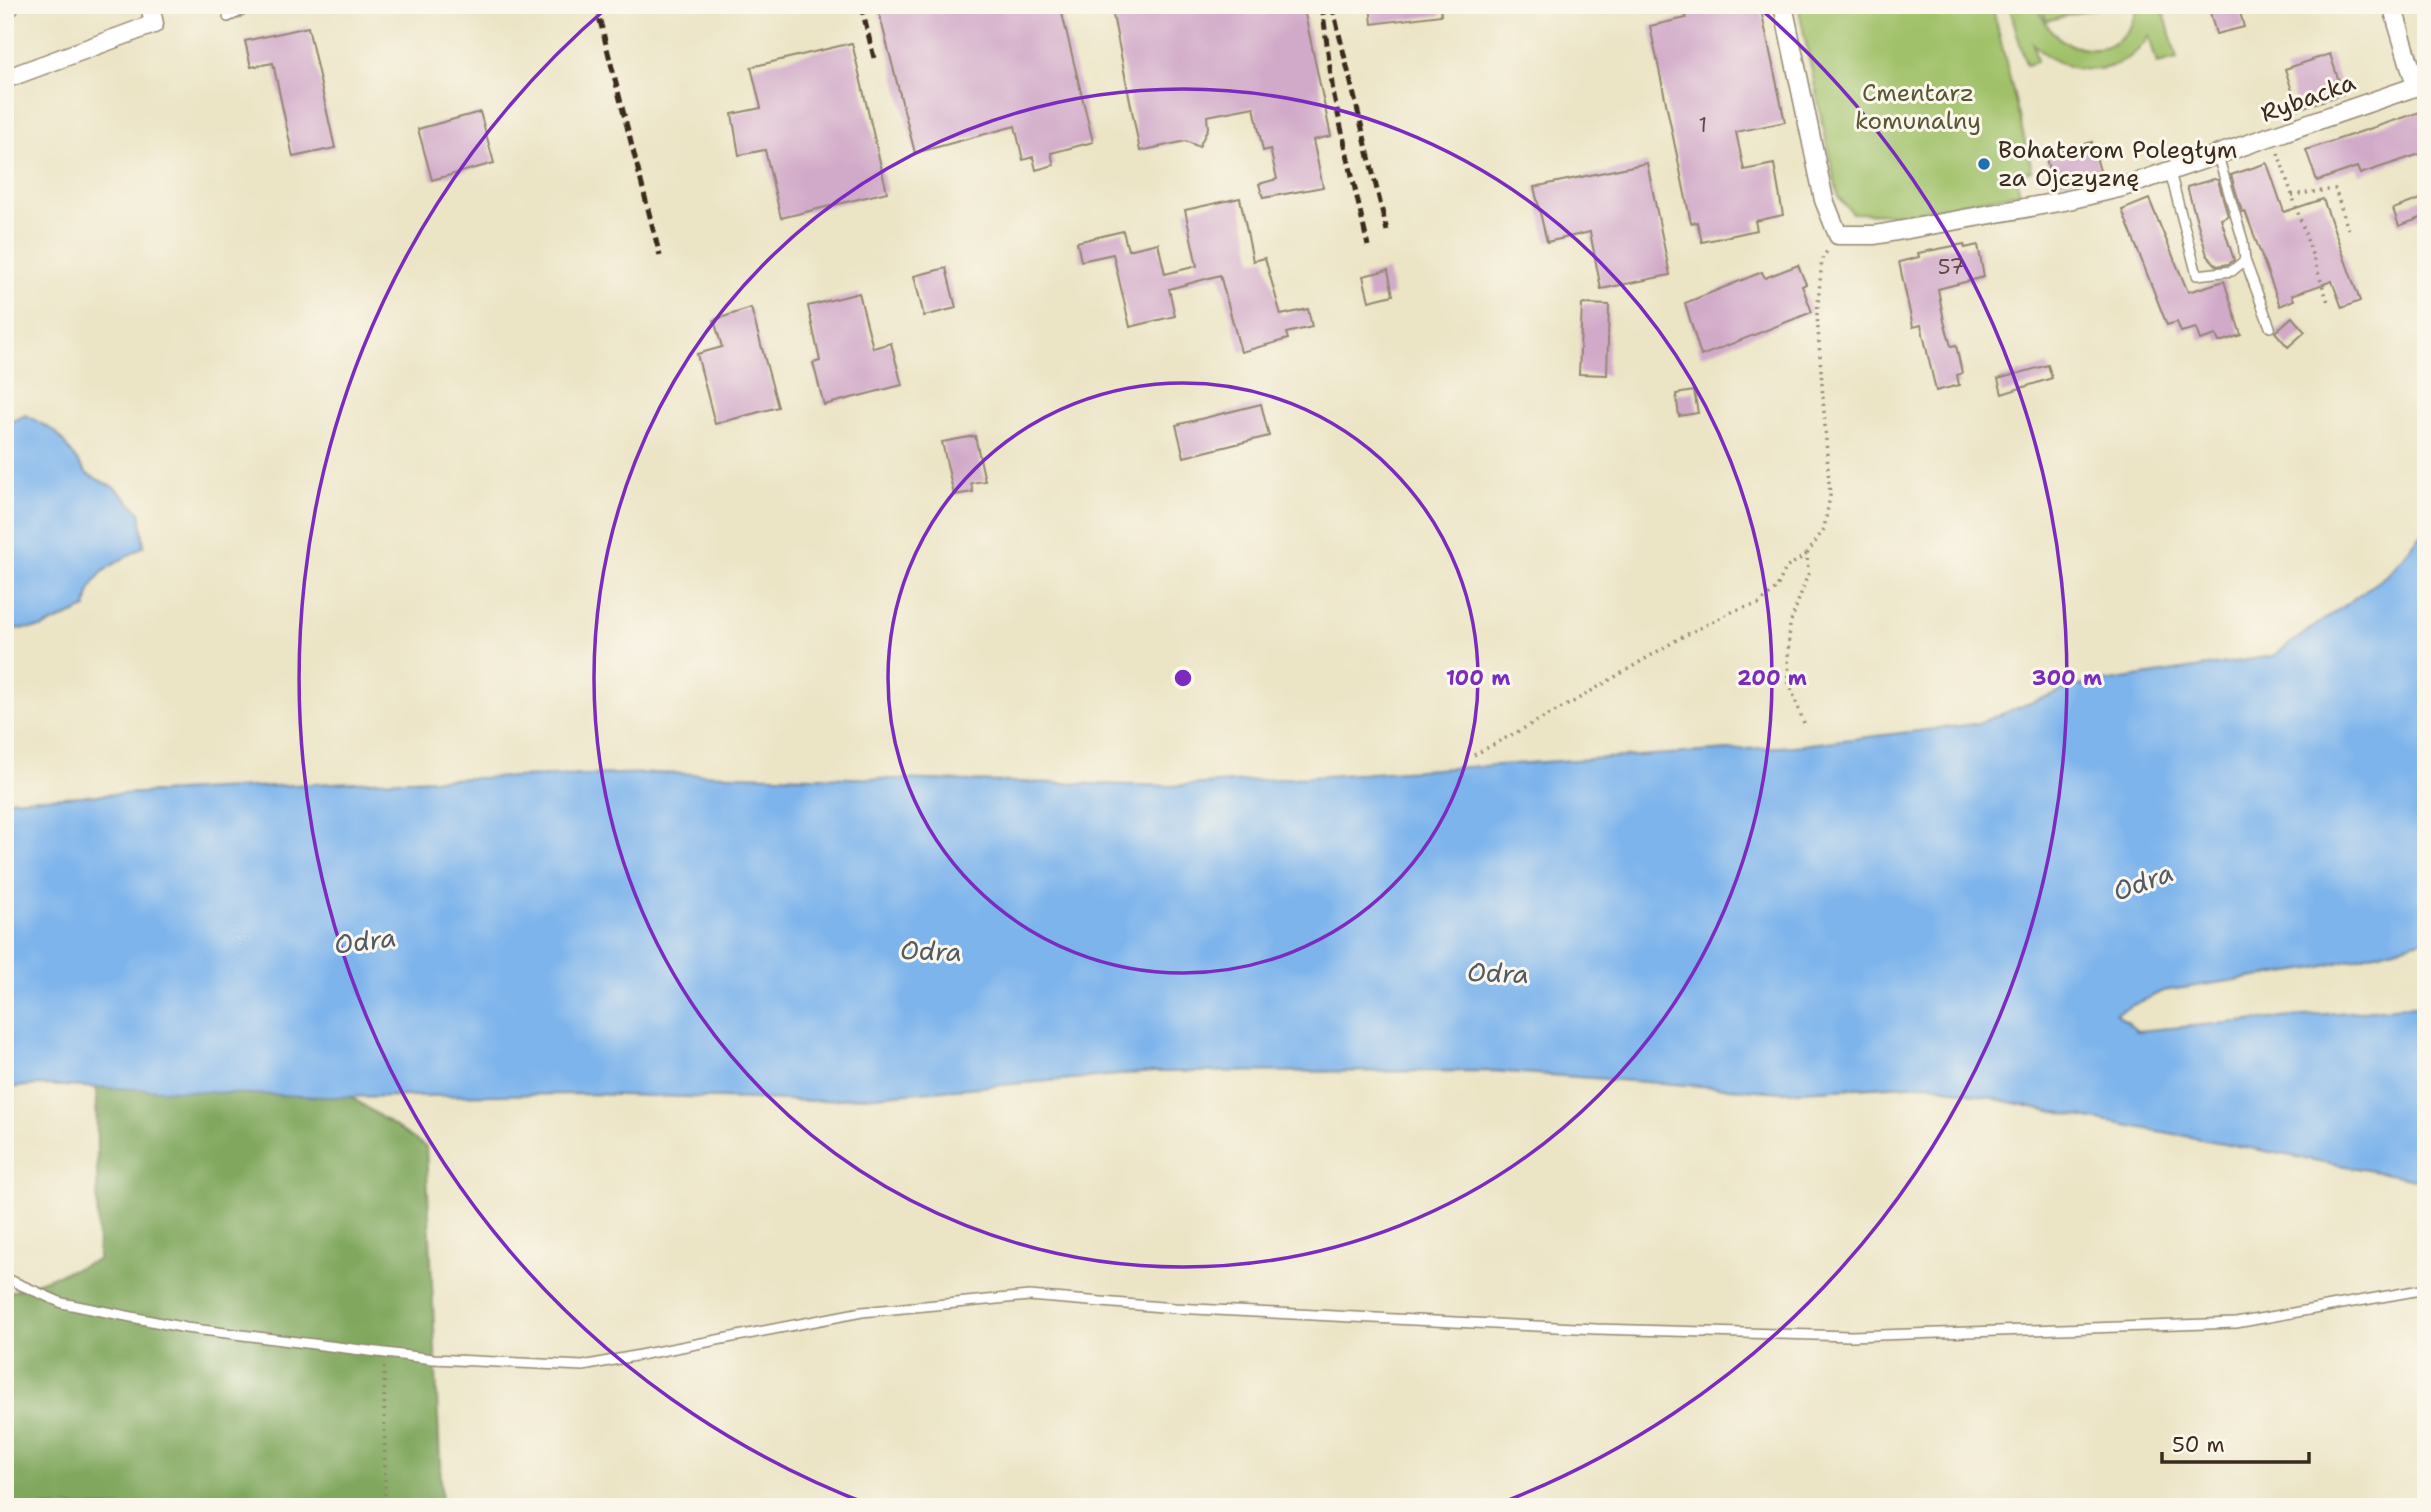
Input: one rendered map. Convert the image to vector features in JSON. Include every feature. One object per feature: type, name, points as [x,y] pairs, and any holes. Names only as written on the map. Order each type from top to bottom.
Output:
[{"type":"street","points":[[5,79],[154,24],[150,5]]},
{"type":"street","points":[[1783,5],[1824,200],[1838,235]]},
{"type":"street","points":[[2392,5],[2421,84]]},
{"type":"street","name":"Rybacka","points":[[1838,235],[1875,234],[2064,201],[2170,172],[2421,84]]},
{"type":"lane","points":[[228,18],[254,5]]},
{"type":"lane","points":[[2218,156],[2243,240],[2245,260],[2270,327]]},
{"type":"lane","points":[[2170,172],[2197,275],[2232,271],[2245,260]]},
{"type":"lane","points":[[5,1278],[62,1303],[186,1328],[433,1359],[583,1366],[862,1312],[1029,1296],[1174,1308],[1596,1329],[1851,1336],[2236,1324],[2426,1289]]},
{"type":"path","points":[[2272,138],[2329,305]]},
{"type":"path","points":[[2292,195],[2335,189],[2348,229]]},
{"type":"path","points":[[1474,755],[1573,702],[1680,638],[1736,610],[1759,604],[1776,589],[1786,568],[1807,554],[1824,529],[1830,496],[1826,463],[1826,403],[1817,315],[1822,259],[1838,235]]},
{"type":"path","points":[[1804,723],[1789,682],[1788,655],[1790,624],[1808,573],[1807,554]]},
{"type":"path","points":[[384,1367],[385,1507]]},
{"type":"green space","name":"Cmentarz komunalny","points":[[1798,5],[1992,5],[2032,170],[2016,176],[2020,193],[1902,214],[1852,213],[1838,196]]},
{"type":"green space","points":[[2009,5],[2038,5],[2046,24],[2059,38],[2074,46],[2090,49],[2106,47],[2120,39],[2131,25],[2137,5],[2162,5],[2177,59],[2157,64],[2149,36],[2124,61],[2109,67],[2093,70],[2062,64],[2033,44],[2037,62],[2026,65]]},
{"type":"green space","points":[[2042,5],[2107,5],[2046,21]]},
{"type":"green space","points":[[96,1059],[309,1069],[426,1147],[442,1507],[5,1507],[5,1294],[98,1260]]},
{"type":"water","points":[[26,415],[56,432],[87,474],[115,488],[140,512],[144,546],[99,576],[93,584],[86,608],[41,628],[5,629],[5,424]]},
{"type":"water","name":"Odra","points":[[2426,529],[2426,940],[2317,968],[2163,991],[2116,1013],[2137,1031],[2426,1005],[2426,1181],[2050,1111],[1928,1084],[1782,1092],[1493,1071],[1153,1072],[816,1101],[585,1094],[325,1097],[39,1085],[5,1088],[5,800],[372,781],[654,773],[1171,786],[1793,746],[1976,724],[2071,687],[2273,656],[2388,574]]},
{"type":"building","points":[[877,5],[1060,5],[1093,142],[1051,153],[1054,165],[1036,170],[1033,157],[1023,160],[1015,126],[915,153]]},
{"type":"building","points":[[1111,5],[1303,5],[1331,136],[1313,140],[1323,187],[1263,198],[1259,184],[1277,179],[1270,149],[1263,151],[1254,107],[1207,116],[1208,128],[1199,147],[1186,141],[1140,151]]},
{"type":"building","points":[[1370,5],[1440,5],[1441,15],[1372,24]]},
{"type":"building","points":[[1714,5],[1760,5],[1785,122],[1736,132],[1744,170],[1774,164],[1783,215],[1755,221],[1757,230],[1702,242],[1697,222],[1691,223],[1650,26],[1686,18],[1685,11]]},
{"type":"building","points":[[2208,5],[2238,5],[2244,27],[2216,34]]},
{"type":"building","points":[[308,27],[335,148],[293,157],[273,63],[251,67],[245,41]]},
{"type":"building","points":[[852,43],[887,192],[781,218],[765,150],[739,155],[732,114],[761,108],[751,67]]},
{"type":"building","points":[[2330,54],[2343,94],[2298,109],[2285,69]]},
{"type":"building","points":[[2423,111],[2426,120],[2426,152],[2360,174],[2357,167],[2317,181],[2306,150]]},
{"type":"building","points":[[480,112],[494,163],[432,180],[418,129]]},
{"type":"building","points":[[2092,142],[2100,171],[2053,184],[2045,155]]},
{"type":"building","points":[[1647,163],[1670,275],[1601,289],[1590,232],[1547,242],[1534,187]]},
{"type":"building","points":[[2267,163],[2284,212],[2323,199],[2360,301],[2342,308],[2332,281],[2292,295],[2294,300],[2280,306],[2245,211],[2242,212],[2231,175]]},
{"type":"building","points":[[2218,180],[2228,216],[2221,219],[2234,260],[2229,264],[2217,266],[2207,255],[2187,187]]},
{"type":"building","points":[[2426,197],[2426,216],[2399,226],[2393,209]]},
{"type":"building","points":[[1240,198],[1253,261],[1265,258],[1281,315],[1308,309],[1312,327],[1286,333],[1288,339],[1241,352],[1220,275],[1169,289],[1175,316],[1130,327],[1113,254],[1081,261],[1077,242],[1123,231],[1128,250],[1158,243],[1165,274],[1197,266],[1185,210]]},
{"type":"building","points":[[2149,199],[2188,292],[2224,281],[2241,335],[2219,342],[2216,335],[2200,340],[2196,328],[2181,332],[2177,322],[2167,325],[2122,210]]},
{"type":"building","points":[[1964,244],[1965,248],[1978,245],[1984,277],[1938,289],[1951,346],[1956,345],[1962,373],[1957,375],[1959,385],[1936,391],[1921,325],[1913,327],[1899,262],[1919,257],[1918,253]]},
{"type":"building","points":[[1798,265],[1806,284],[1802,286],[1812,312],[1701,356],[1685,303],[1762,272],[1765,278]]},
{"type":"building","points":[[946,268],[956,308],[924,316],[914,276]]},
{"type":"building","points":[[1388,270],[1393,295],[1369,301],[1363,276]]},
{"type":"building","points":[[859,293],[873,348],[891,343],[902,385],[824,405],[813,363],[820,361],[808,306]]},
{"type":"building","points":[[1582,304],[1609,305],[1607,375],[1579,374]]},
{"type":"building","points":[[751,308],[778,407],[715,424],[697,354],[722,347],[714,320]]},
{"type":"building","points":[[2292,317],[2305,332],[2288,347],[2275,332]]},
{"type":"building","points":[[2048,365],[2052,378],[2002,394],[1998,379]]},
{"type":"building","points":[[1694,391],[1698,413],[1679,416],[1676,394]]},
{"type":"building","points":[[1261,404],[1269,436],[1184,457],[1176,425]]},
{"type":"building","points":[[975,436],[985,481],[971,483],[973,492],[954,495],[942,442]]},
{"type":"railway","points":[[596,5],[660,256]]},
{"type":"railway","points":[[861,5],[874,58]]},
{"type":"railway","points":[[1322,5],[1333,92],[1368,246]]},
{"type":"railway","points":[[1332,5],[1387,231]]},
{"type":"place","name":"Bohaterom Poległym za Ojczyznę","points":[[1984,164]]}]
